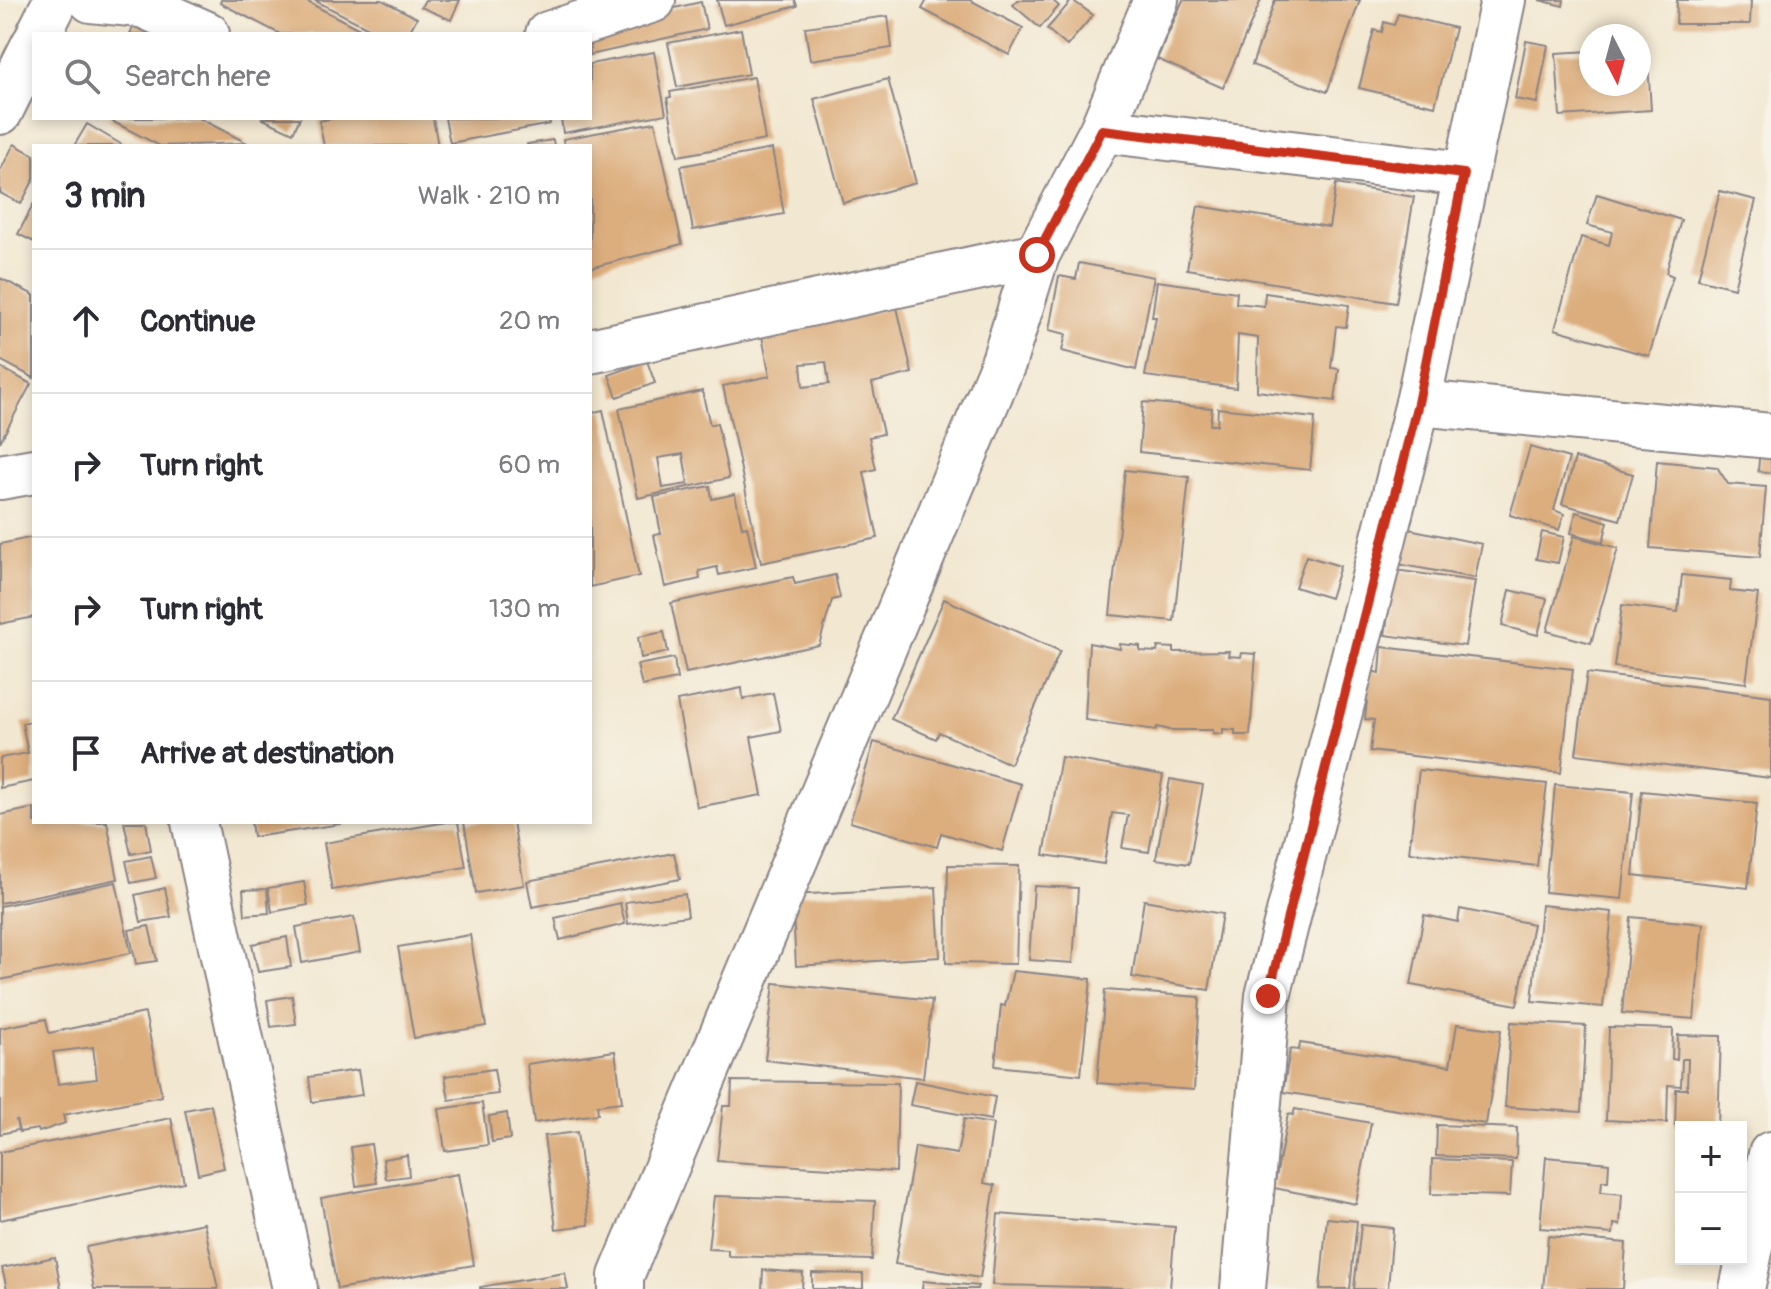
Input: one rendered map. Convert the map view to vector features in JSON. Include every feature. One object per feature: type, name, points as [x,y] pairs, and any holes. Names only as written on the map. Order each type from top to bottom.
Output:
[{"type":"street","points":[[40,32],[56,0]]},
{"type":"street","points":[[91,0],[145,3],[203,32]]},
{"type":"street","points":[[554,32],[653,0]]},
{"type":"street","points":[[621,1289],[621,1276],[1004,361],[1037,255],[1102,130],[1156,0]]},
{"type":"street","points":[[1243,1289],[1268,996],[1418,403],[1503,0]]},
{"type":"street","points":[[0,112],[32,48]]},
{"type":"street","points":[[1102,130],[1464,174]]},
{"type":"street","points":[[592,351],[1037,255]]},
{"type":"street","points":[[1418,403],[1771,436]]},
{"type":"street","points":[[0,477],[32,471]]},
{"type":"street","points":[[194,824],[295,1289]]},
{"type":"street","points":[[1742,1289],[1771,1154]]},
{"type":"building","points":[[221,0],[304,0],[365,32],[276,32],[220,3]]},
{"type":"building","points":[[314,0],[382,0],[417,18],[409,32],[376,32]]},
{"type":"building","points":[[425,0],[460,0],[451,20],[421,7]]},
{"type":"building","points":[[717,0],[795,0],[797,6],[724,25]]},
{"type":"building","points":[[927,0],[970,0],[1023,28],[1009,55],[922,9]]},
{"type":"building","points":[[1018,0],[1052,0],[1059,6],[1040,28],[1013,5]]},
{"type":"building","points":[[1072,0],[1093,15],[1067,46],[1047,29]]},
{"type":"building","points":[[1183,0],[1261,0],[1223,88],[1157,59]]},
{"type":"building","points":[[1275,0],[1360,0],[1327,92],[1252,65]]},
{"type":"building","points":[[1539,0],[1564,0],[1563,6]]},
{"type":"building","points":[[1677,0],[1751,0],[1750,24],[1676,24]]},
{"type":"building","points":[[701,2],[707,29],[592,55],[592,32],[568,32]]},
{"type":"building","points":[[1398,14],[1455,28],[1435,106],[1359,88],[1374,30],[1382,32],[1384,22],[1394,25]]},
{"type":"building","points":[[888,16],[892,48],[810,60],[805,27]]},
{"type":"building","points":[[136,21],[160,32],[131,32]]},
{"type":"building","points":[[741,29],[749,74],[677,87],[668,43]]},
{"type":"building","points":[[1526,41],[1548,45],[1537,103],[1515,99]]},
{"type":"building","points":[[654,52],[666,114],[563,133],[561,120],[592,120],[592,64]]},
{"type":"building","points":[[1579,52],[1579,96],[1650,96],[1651,110],[1560,116],[1556,53]]},
{"type":"building","points":[[754,77],[765,140],[678,156],[667,98],[671,97],[670,92]]},
{"type":"building","points":[[888,79],[916,183],[843,203],[814,99]]},
{"type":"building","points":[[110,120],[203,120],[247,143],[218,144],[156,144]]},
{"type":"building","points":[[265,120],[299,120],[293,133]]},
{"type":"building","points":[[433,120],[438,144],[324,144],[319,121]]},
{"type":"building","points":[[445,120],[549,120],[550,124],[450,143]]},
{"type":"building","points":[[655,122],[682,244],[592,267],[592,144],[564,144],[563,139]]},
{"type":"building","points":[[87,124],[121,144],[75,144]]},
{"type":"building","points":[[553,140],[554,144],[527,144]]},
{"type":"building","points":[[14,144],[32,154],[32,183],[21,204],[0,193],[0,171]]},
{"type":"building","points":[[772,149],[784,214],[693,230],[681,166]]},
{"type":"building","points":[[1336,184],[1414,197],[1396,303],[1187,269],[1198,206],[1329,227]]},
{"type":"building","points":[[1720,191],[1756,200],[1734,288],[1698,279]]},
{"type":"building","points":[[1597,194],[1681,220],[1666,273],[1673,276],[1649,356],[1555,329],[1581,237],[1609,245],[1612,232],[1587,225]]},
{"type":"building","points":[[32,207],[32,241],[18,234]]},
{"type":"building","points":[[1079,263],[1154,277],[1136,370],[1062,351],[1066,334],[1049,330],[1059,276],[1076,279]]},
{"type":"building","points":[[0,278],[32,294],[32,377],[0,360]]},
{"type":"building","points":[[1157,281],[1237,292],[1236,303],[1264,306],[1265,293],[1349,305],[1346,327],[1336,326],[1331,368],[1339,369],[1335,401],[1257,391],[1258,338],[1238,335],[1236,388],[1145,376],[1156,317],[1152,317]]},
{"type":"building","points":[[897,307],[912,373],[872,383],[883,434],[869,437],[876,469],[864,472],[878,538],[761,563],[723,386],[770,376],[762,336]],"holes":[[[826,362],[829,384],[803,387],[801,364]]]},
{"type":"building","points":[[647,361],[655,383],[617,397],[609,375]]},
{"type":"building","points":[[0,367],[31,384],[0,442]]},
{"type":"building","points":[[702,391],[710,425],[717,423],[729,478],[638,498],[619,409]],"holes":[[[683,454],[688,484],[663,488],[658,458]]]},
{"type":"building","points":[[1143,402],[1212,408],[1210,425],[1217,425],[1218,408],[1315,418],[1310,470],[1139,452]]},
{"type":"building","points":[[603,410],[639,576],[592,587],[592,413]]},
{"type":"building","points":[[1530,447],[1569,458],[1554,510],[1564,514],[1559,530],[1510,515]]},
{"type":"building","points":[[1760,449],[1771,450],[1771,473],[1758,471]]},
{"type":"building","points":[[1575,458],[1633,474],[1620,520],[1562,504]]},
{"type":"building","points":[[1657,461],[1717,467],[1728,484],[1766,487],[1760,557],[1650,548]]},
{"type":"building","points":[[1125,470],[1189,477],[1174,621],[1110,615]]},
{"type":"building","points":[[710,486],[712,499],[735,494],[742,527],[747,526],[756,567],[719,575],[717,567],[699,571],[700,579],[665,587],[654,535],[661,534],[654,497]]},
{"type":"building","points":[[1576,512],[1608,522],[1603,542],[1571,533]]},
{"type":"building","points":[[1399,527],[1482,544],[1475,578],[1392,563]]},
{"type":"building","points":[[1542,532],[1564,537],[1558,563],[1536,559]]},
{"type":"building","points":[[1574,536],[1618,548],[1591,643],[1547,631]]},
{"type":"building","points":[[32,537],[32,617],[0,624],[0,544]]},
{"type":"building","points":[[1306,556],[1340,566],[1330,598],[1295,587]]},
{"type":"building","points":[[1395,570],[1475,581],[1465,646],[1385,635]]},
{"type":"building","points":[[835,575],[840,598],[832,600],[819,645],[686,673],[671,603],[793,577],[795,584]]},
{"type":"building","points":[[1682,575],[1731,580],[1730,591],[1758,594],[1746,683],[1614,667],[1622,605],[1678,612]]},
{"type":"building","points":[[1510,590],[1547,599],[1538,635],[1502,626]]},
{"type":"building","points":[[944,599],[1060,651],[1010,764],[939,732],[936,739],[891,719]]},
{"type":"building","points":[[664,632],[668,652],[641,658],[638,637]]},
{"type":"building","points":[[1089,643],[1120,649],[1120,644],[1140,646],[1140,651],[1157,652],[1158,647],[1174,648],[1174,652],[1229,651],[1228,656],[1241,657],[1242,653],[1256,654],[1250,735],[1235,735],[1235,730],[1223,729],[1223,734],[1213,733],[1213,730],[1157,727],[1156,730],[1085,720]]},
{"type":"building","points":[[1382,647],[1573,669],[1561,773],[1370,751],[1374,720],[1365,719],[1370,671],[1380,673]]},
{"type":"building","points":[[674,658],[677,679],[642,686],[637,665]]},
{"type":"building","points":[[1587,673],[1771,696],[1771,778],[1576,754]]},
{"type":"building","points":[[742,688],[743,699],[773,693],[781,731],[751,737],[762,795],[697,807],[677,701]]},
{"type":"building","points":[[32,721],[32,781],[0,788],[0,758],[28,753],[22,723]]},
{"type":"building","points":[[874,742],[1021,784],[1002,851],[941,833],[937,847],[850,822]]},
{"type":"building","points":[[1061,757],[1163,775],[1149,852],[1122,848],[1128,815],[1112,813],[1104,864],[1044,855]]},
{"type":"building","points":[[1419,770],[1547,784],[1537,866],[1409,852]]},
{"type":"building","points":[[1170,779],[1203,785],[1189,864],[1156,859]]},
{"type":"building","points":[[1555,785],[1633,792],[1622,899],[1545,892]]},
{"type":"building","points":[[1642,791],[1757,803],[1748,888],[1633,875]]},
{"type":"building","points":[[32,808],[32,824],[107,824],[118,879],[0,903],[0,815]]},
{"type":"building","points":[[124,824],[146,824],[151,850],[131,854]]},
{"type":"building","points":[[251,824],[341,824],[253,837]]},
{"type":"building","points":[[435,824],[458,824],[466,867],[332,890],[324,843]]},
{"type":"building","points":[[464,824],[513,824],[524,885],[476,893]]},
{"type":"building","points":[[674,853],[680,879],[532,907],[527,881]]},
{"type":"building","points":[[151,856],[156,878],[131,883],[126,861]]},
{"type":"building","points":[[948,865],[1019,866],[1016,964],[946,963]]},
{"type":"building","points":[[116,882],[131,953],[0,980],[0,906]]},
{"type":"building","points":[[304,882],[308,905],[272,912],[268,888]]},
{"type":"building","points":[[1034,886],[1078,888],[1073,963],[1029,960]]},
{"type":"building","points":[[936,887],[940,957],[796,966],[792,895]]},
{"type":"building","points":[[165,888],[171,917],[141,922],[135,895]]},
{"type":"building","points":[[267,889],[269,913],[245,915],[243,890]]},
{"type":"building","points":[[685,894],[688,916],[628,924],[625,902]]},
{"type":"building","points":[[1144,900],[1222,914],[1209,990],[1132,977]]},
{"type":"building","points":[[620,903],[625,924],[560,940],[555,918]]},
{"type":"building","points":[[1541,905],[1612,912],[1603,1007],[1532,1001]]},
{"type":"building","points":[[1460,909],[1533,924],[1517,1005],[1411,985],[1424,915],[1458,922]]},
{"type":"building","points":[[354,917],[360,952],[302,963],[296,927]]},
{"type":"building","points":[[1631,917],[1703,924],[1694,1019],[1622,1013]]},
{"type":"building","points":[[149,926],[157,961],[136,964],[129,930]]},
{"type":"building","points":[[470,935],[486,1026],[414,1038],[398,947]]},
{"type":"building","points":[[287,937],[291,967],[258,972],[252,944]]},
{"type":"building","points":[[1013,971],[1091,979],[1081,1075],[995,1066],[1001,1005],[1005,1006]]},
{"type":"building","points":[[774,983],[932,1000],[923,1078],[765,1060]]},
{"type":"building","points":[[1105,990],[1200,997],[1194,1090],[1097,1083]]},
{"type":"building","points":[[292,996],[296,1024],[271,1027],[267,1000]]},
{"type":"building","points":[[145,1013],[162,1096],[63,1115],[65,1123],[39,1132],[38,1129],[19,1132],[16,1119],[18,1130],[0,1134],[0,1028],[46,1019],[49,1033]],"holes":[[[93,1047],[97,1079],[58,1084],[53,1052]]]},
{"type":"building","points":[[1511,1022],[1586,1026],[1581,1112],[1505,1107]]},
{"type":"building","points":[[1457,1024],[1501,1030],[1486,1124],[1283,1092],[1290,1049],[1299,1050],[1300,1043],[1450,1066]]},
{"type":"building","points":[[1609,1027],[1673,1029],[1672,1059],[1677,1060],[1678,1035],[1721,1036],[1718,1121],[1675,1121],[1676,1089],[1687,1089],[1688,1059],[1682,1059],[1681,1086],[1668,1085],[1667,1123],[1606,1120]]},
{"type":"building","points":[[615,1051],[622,1102],[597,1105],[598,1114],[534,1123],[527,1064]]},
{"type":"building","points":[[494,1069],[498,1094],[449,1100],[445,1076]]},
{"type":"building","points":[[358,1070],[362,1095],[312,1102],[309,1077]]},
{"type":"building","points":[[732,1081],[898,1083],[896,1172],[717,1161],[723,1106],[731,1106]]},
{"type":"building","points":[[915,1081],[995,1097],[991,1120],[910,1105]]},
{"type":"building","points":[[482,1103],[488,1145],[445,1151],[439,1109]]},
{"type":"building","points":[[211,1105],[224,1168],[198,1174],[185,1110]]},
{"type":"building","points":[[1295,1109],[1371,1123],[1356,1204],[1274,1188],[1288,1114],[1293,1115]]},
{"type":"building","points":[[507,1113],[510,1139],[492,1142],[489,1116]]},
{"type":"building","points":[[171,1118],[184,1182],[0,1220],[0,1152]]},
{"type":"building","points":[[964,1119],[993,1124],[984,1183],[995,1185],[980,1278],[895,1264],[915,1147],[957,1154]]},
{"type":"building","points":[[1437,1125],[1517,1128],[1516,1159],[1436,1156]]},
{"type":"building","points":[[577,1132],[589,1225],[556,1229],[544,1136]]},
{"type":"building","points":[[371,1144],[377,1183],[356,1186],[351,1147]]},
{"type":"building","points":[[407,1155],[409,1176],[386,1179],[383,1159]]},
{"type":"building","points":[[1546,1157],[1609,1163],[1608,1181],[1602,1181],[1601,1192],[1622,1194],[1620,1225],[1614,1224],[1613,1234],[1540,1228]]},
{"type":"building","points":[[1432,1159],[1512,1162],[1510,1196],[1431,1194]]},
{"type":"building","points":[[458,1174],[474,1265],[337,1289],[321,1198]]},
{"type":"building","points":[[714,1196],[875,1201],[872,1260],[728,1256],[728,1250],[708,1249]]},
{"type":"building","points":[[998,1214],[1175,1227],[1170,1289],[992,1285]]},
{"type":"building","points":[[1327,1218],[1357,1221],[1350,1289],[1320,1289]]},
{"type":"building","points":[[204,1223],[218,1289],[94,1289],[86,1247]]},
{"type":"building","points":[[1361,1225],[1393,1228],[1388,1289],[1354,1289]]},
{"type":"building","points":[[1548,1236],[1626,1243],[1623,1289],[1543,1289]]},
{"type":"building","points":[[55,1257],[61,1289],[7,1289],[2,1268]]},
{"type":"building","points":[[763,1270],[803,1273],[802,1289],[762,1289]]},
{"type":"building","points":[[565,1273],[568,1289],[480,1289],[480,1287]]},
{"type":"building","points":[[812,1273],[863,1274],[863,1289],[812,1289]]},
{"type":"building","points":[[923,1281],[978,1286],[977,1289],[922,1289]]},
{"type":"route","points":[[1037,255],[1102,130],[1464,174],[1418,403],[1268,996]]}]
